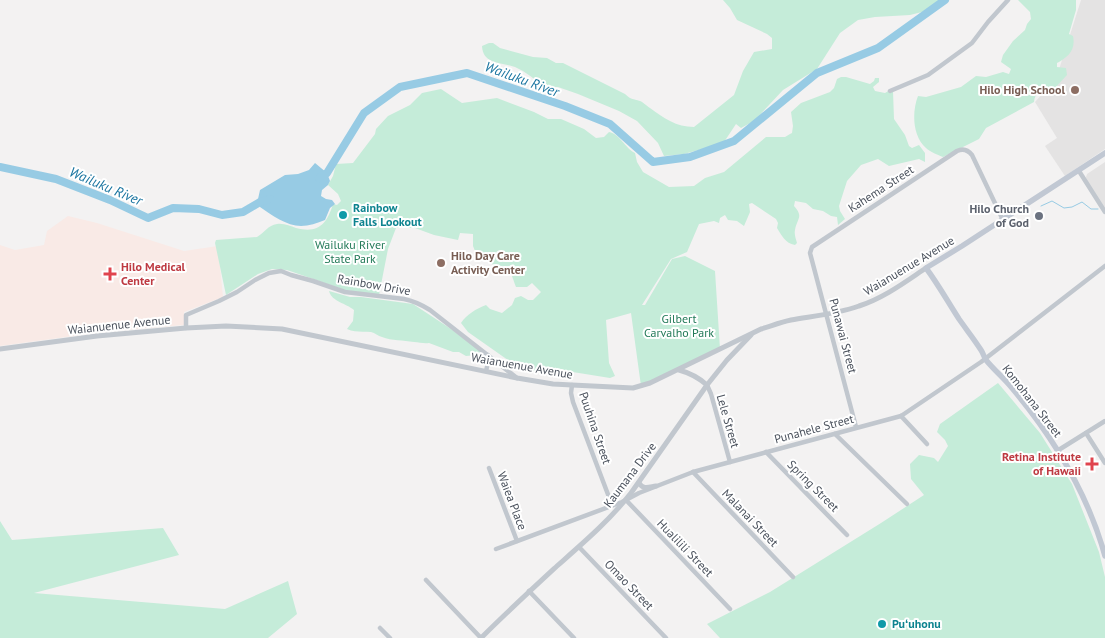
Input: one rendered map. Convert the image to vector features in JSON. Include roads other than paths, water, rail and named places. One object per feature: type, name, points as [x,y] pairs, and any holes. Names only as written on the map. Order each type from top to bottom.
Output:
[{"type":"main road","name":"Waianuenue Avenue","points":[[926,268],[1105,154]]},
{"type":"main road","name":"Komohana Street","points":[[926,268],[985,358],[1011,387],[1057,451],[1086,502],[1105,556]]},
{"type":"street","points":[[890,91],[928,75],[972,43],[1008,0]]},
{"type":"street","name":"Kahema Street","points":[[810,250],[813,246],[961,149],[972,155],[1002,220]]},
{"type":"street","points":[[1078,171],[1105,212]]},
{"type":"street","name":"Punawai Street","points":[[810,250],[856,427]]},
{"type":"street","name":"Punahele Street","points":[[496,550],[693,472],[901,416],[981,362],[1105,266]]},
{"type":"street","name":"Waianuenue Avenue","points":[[0,349],[97,336],[186,328],[226,326],[282,329],[517,378],[553,384],[633,388],[678,370],[750,334],[780,322],[826,314],[868,303],[887,294],[926,268]]},
{"type":"street","name":"Rainbow Drive","points":[[186,328],[186,314],[220,301],[269,273],[281,271],[345,292],[414,301],[430,310],[517,378]]},
{"type":"street","name":"Kaumana Drive","points":[[481,638],[529,591],[579,547],[626,500],[707,385],[748,338],[758,331]]},
{"type":"street","points":[[486,371],[488,355]]},
{"type":"street","points":[[678,370],[698,377],[707,385]]},
{"type":"street","name":"Puuhina Street","points":[[572,385],[573,402],[612,505]]},
{"type":"street","name":"Lele Street","points":[[707,385],[730,462]]},
{"type":"street","points":[[901,416],[927,444]]},
{"type":"street","points":[[1057,451],[1105,421]]},
{"type":"street","points":[[1086,433],[1105,463]]},
{"type":"street","points":[[835,434],[907,504]]},
{"type":"street","name":"Spring Street","points":[[766,452],[847,534]]},
{"type":"street","name":"Waiea Place","points":[[489,468],[517,542]]},
{"type":"street","name":"Malanai Street","points":[[693,472],[793,577]]},
{"type":"street","points":[[639,483],[645,488],[656,486]]},
{"type":"street","name":"Hualilili Street","points":[[626,500],[730,609]]},
{"type":"street","name":"Omao Street","points":[[579,547],[666,638]]},
{"type":"street","points":[[426,580],[481,638]]},
{"type":"street","points":[[529,591],[574,638]]},
{"type":"street","points":[[380,628],[390,638]]},
{"type":"water","points":[[315,163],[327,173],[330,181],[322,190],[321,196],[332,200],[335,204],[330,208],[325,220],[296,226],[279,220],[260,207],[258,199],[260,190],[285,175],[298,174],[309,170]]},
{"type":"waterway","name":"Wailuku River","points":[[319,178],[327,173],[364,113],[400,87],[467,73],[565,106],[610,124],[653,162],[690,157],[734,141],[817,73],[878,48],[945,0]]},
{"type":"waterway","name":"Wailuku River","points":[[0,167],[56,179],[110,200],[148,218],[173,208],[199,209],[222,215],[243,212],[260,202],[270,199]]},
{"type":"waterway","points":[[1041,206],[1052,201],[1064,208],[1072,207],[1082,202],[1091,209],[1098,209]]},
{"type":"place","name":"Hilo High School","points":[[1075,90]]},
{"type":"place","name":"Rainbow Falls Lookout","points":[[343,215]]},
{"type":"place","name":"Hilo Church of God","points":[[1039,216]]},
{"type":"place","name":"Hilo Day Care Activity Center","points":[[441,263]]},
{"type":"place","name":"Hilo Medical Center","points":[[110,274]]},
{"type":"place","name":"Retina Institute of Hawaii","points":[[1092,464]]},
{"type":"place","name":"Puʻuhonu","points":[[882,624]]},
{"type":"park label","name":"Wailuku River State Park","points":[[350,252]]},
{"type":"park label","name":"Gilbert Carvalho Park","points":[[679,326]]}]
